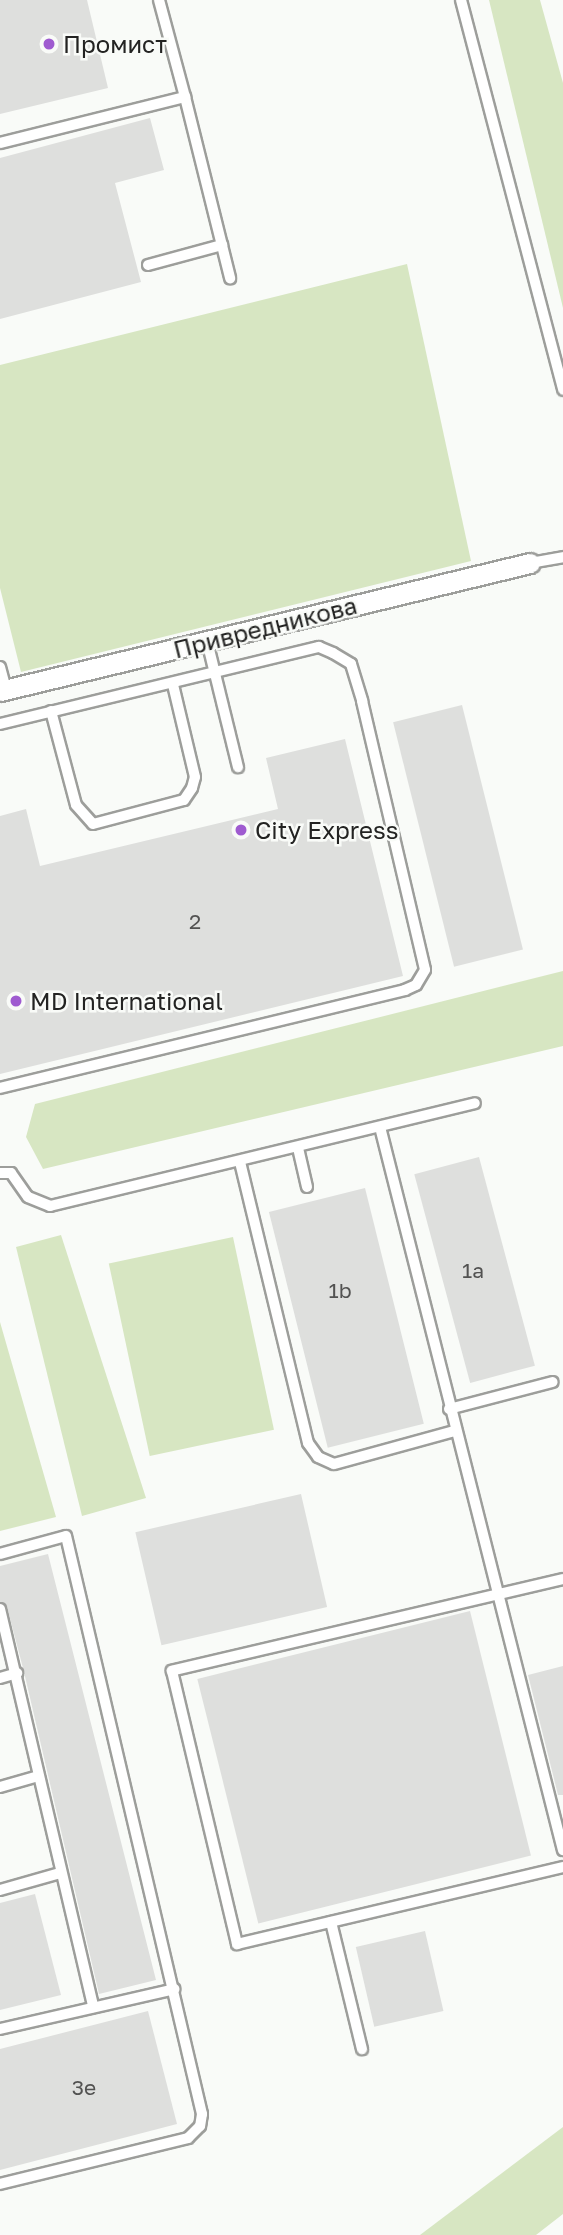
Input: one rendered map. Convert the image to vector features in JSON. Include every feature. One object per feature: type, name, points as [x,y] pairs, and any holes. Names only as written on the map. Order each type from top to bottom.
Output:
[{"type":"street","name":"Привредникова","points":[[3,691],[530,563]]},
{"type":"lane","points":[[159,0],[230,278]]},
{"type":"lane","points":[[461,0],[563,390]]},
{"type":"lane","points":[[0,144],[185,97]]},
{"type":"lane","points":[[148,265],[222,245]]},
{"type":"lane","points":[[530,563],[563,557]]},
{"type":"lane","points":[[207,641],[238,767]]},
{"type":"lane","points":[[0,724],[215,675],[319,647],[351,664],[425,970],[416,985],[405,990],[0,1088]]},
{"type":"lane","points":[[0,667],[3,691]]},
{"type":"lane","points":[[51,711],[76,804],[93,824],[184,800],[192,788],[195,777],[173,685]]},
{"type":"lane","points":[[0,1173],[11,1173],[28,1197],[50,1206],[475,1104]]},
{"type":"lane","points":[[380,1127],[449,1409],[499,1594],[563,1850]]},
{"type":"lane","points":[[298,1148],[307,1187]]},
{"type":"lane","points":[[240,1162],[308,1443],[318,1457],[334,1464],[455,1431]]},
{"type":"lane","points":[[449,1409],[553,1382]]},
{"type":"lane","points":[[0,1554],[66,1536],[202,2114],[195,2133],[0,2184]]},
{"type":"lane","points":[[563,1579],[172,1671],[237,1944],[563,1867]]},
{"type":"lane","points":[[0,1609],[93,2007]]},
{"type":"lane","points":[[0,1678],[17,1673]]},
{"type":"lane","points":[[0,1787],[38,1776]]},
{"type":"lane","points":[[0,1890],[60,1873]]},
{"type":"lane","points":[[331,1922],[362,2049]]},
{"type":"lane","points":[[0,2029],[174,1989]]},
{"type":"green space","points":[[489,0],[540,0],[563,83],[563,308]]},
{"type":"green space","points":[[407,264],[471,561],[21,672],[0,588],[0,365]]},
{"type":"green space","points":[[563,971],[563,1046],[43,1169],[26,1137],[35,1104]]},
{"type":"green space","points":[[61,1235],[146,1498],[82,1516],[16,1247]]},
{"type":"green space","points":[[233,1237],[274,1430],[150,1456],[109,1263]]},
{"type":"green space","points":[[0,1322],[56,1517],[0,1531]]},
{"type":"green space","points":[[563,2127],[563,2214],[536,2235],[420,2235]]},
{"type":"building","name":"Промист","points":[[0,0],[87,0],[108,88],[0,114]]},
{"type":"building","points":[[150,118],[164,170],[115,183],[141,282],[0,319],[0,158]]},
{"type":"building","points":[[462,705],[523,950],[454,967],[393,722]]},
{"type":"building","points":[[345,739],[403,976],[0,1074],[0,816],[26,809],[40,866],[278,809],[266,758]]},
{"type":"building","points":[[479,1157],[535,1366],[470,1383],[414,1174]]},
{"type":"building","points":[[365,1188],[424,1424],[328,1448],[269,1212]]},
{"type":"building","points":[[301,1494],[327,1607],[161,1645],[135,1532]]},
{"type":"building","points":[[48,1554],[156,1980],[99,1994],[24,1672],[7,1607],[0,1602],[0,1566]]},
{"type":"building","points":[[470,1611],[531,1856],[258,1923],[197,1679]]},
{"type":"building","points":[[563,1666],[563,1795],[558,1795],[528,1675]]},
{"type":"building","points":[[35,1894],[61,1995],[0,2010],[0,1903]]},
{"type":"building","points":[[425,1931],[443,2011],[374,2027],[356,1947]]},
{"type":"building","points":[[148,2011],[177,2124],[0,2170],[0,2049]]},
{"type":"place","name":"Промист","points":[[49,44]]},
{"type":"place","name":"City Express","points":[[241,830]]},
{"type":"place","name":"MD International","points":[[16,1001]]}]
